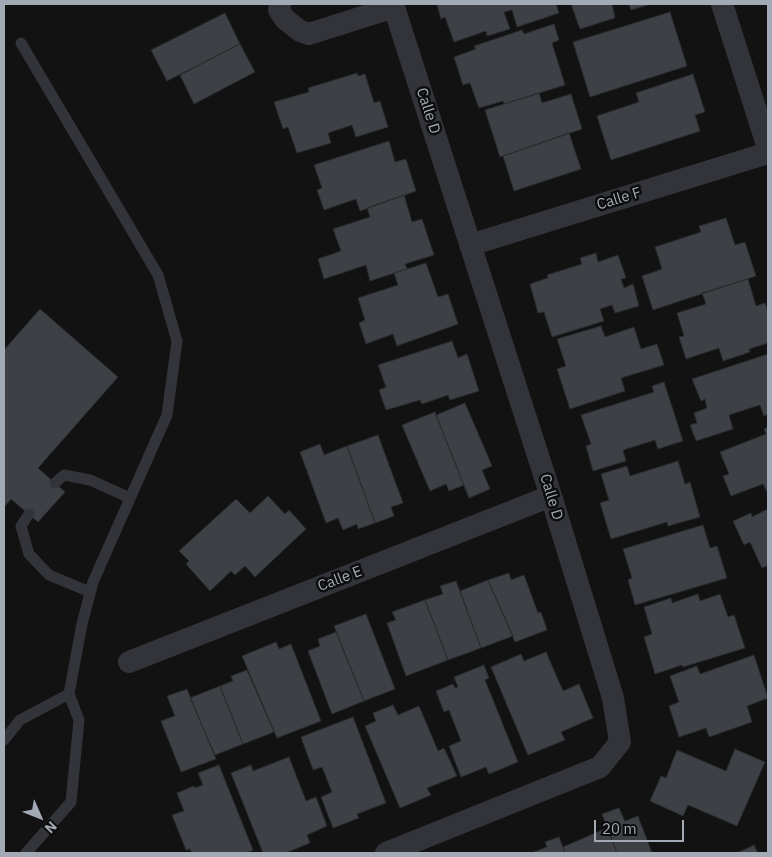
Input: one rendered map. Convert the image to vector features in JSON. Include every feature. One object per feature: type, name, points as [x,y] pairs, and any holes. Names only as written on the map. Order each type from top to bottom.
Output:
[{"type":"street","points":[[280,4],[279,10],[285,19],[300,31],[309,34],[394,5]]},
{"type":"street","points":[[722,4],[768,148]]},
{"type":"street","name":"Calle D","points":[[386,853],[600,767],[620,742],[613,698],[551,496],[394,5]]},
{"type":"street","name":"Calle F","points":[[470,245],[768,153]]},
{"type":"street","name":"Calle E","points":[[129,662],[551,496]]},
{"type":"lane","points":[[21,43],[158,274],[177,341],[167,415],[93,582],[82,624],[69,694],[79,720],[71,802],[26,853]]},
{"type":"lane","points":[[55,483],[64,475],[90,480],[130,498]]},
{"type":"lane","points":[[29,514],[21,526],[29,554],[49,575],[90,592]]},
{"type":"lane","points":[[4,740],[20,720],[69,694]]},
{"type":"building","points":[[556,4],[559,13],[517,27],[512,10],[504,12],[510,29],[487,36],[486,31],[454,42],[445,17],[441,19],[437,5]]},
{"type":"building","points":[[571,4],[612,4],[615,18],[580,29]]},
{"type":"building","points":[[629,4],[651,4],[631,10]]},
{"type":"building","points":[[670,12],[687,66],[590,97],[573,42]]},
{"type":"building","points":[[225,13],[240,44],[167,81],[151,50]]},
{"type":"building","points":[[554,24],[559,40],[552,43],[565,85],[504,104],[503,101],[479,108],[470,83],[463,85],[454,57],[476,49],[474,46],[522,30],[524,34]]},
{"type":"building","points":[[240,44],[255,72],[194,104],[180,75]]},
{"type":"building","points":[[357,73],[358,76],[365,74],[374,103],[380,101],[388,127],[356,137],[352,125],[328,133],[331,143],[297,153],[288,127],[283,129],[274,102],[309,92],[308,88]]},
{"type":"building","points":[[693,74],[705,112],[695,115],[700,131],[611,160],[597,116],[639,102],[636,93]]},
{"type":"building","points":[[539,93],[542,103],[571,94],[582,129],[500,157],[485,110]]},
{"type":"building","points":[[569,133],[581,169],[514,191],[503,156]]},
{"type":"building","points":[[389,141],[395,162],[406,159],[416,191],[360,211],[356,199],[324,210],[317,190],[322,188],[314,165]]},
{"type":"building","points":[[404,195],[412,222],[422,219],[434,255],[405,264],[407,269],[370,281],[366,265],[324,279],[318,259],[341,251],[333,229],[370,217],[367,208]]},
{"type":"building","points":[[726,218],[735,245],[745,242],[756,276],[653,310],[642,276],[662,269],[655,247],[701,232],[699,226]]},
{"type":"building","points":[[596,253],[598,262],[618,255],[626,278],[621,279],[624,288],[633,284],[639,306],[615,313],[612,305],[600,309],[604,321],[552,337],[544,312],[538,313],[530,284],[548,278],[547,275],[582,264],[580,258]]},
{"type":"building","points":[[426,263],[438,297],[448,294],[458,324],[397,346],[393,334],[366,344],[359,323],[365,320],[358,298],[398,285],[394,273]]},
{"type":"building","points":[[748,279],[756,306],[765,303],[768,311],[768,343],[749,349],[750,352],[723,361],[719,348],[686,359],[679,337],[684,336],[677,313],[706,304],[702,293]]},
{"type":"building","points":[[40,309],[118,377],[38,468],[65,492],[38,522],[11,499],[4,507],[4,350]]},
{"type":"building","points":[[601,326],[605,337],[634,327],[641,349],[657,344],[664,365],[621,378],[625,391],[570,409],[557,369],[566,366],[557,339]]},
{"type":"building","points":[[452,341],[458,358],[467,354],[479,391],[450,400],[448,395],[422,404],[420,400],[386,410],[379,390],[386,387],[378,365]]},
{"type":"building","points":[[768,354],[768,414],[764,416],[760,405],[729,415],[733,429],[696,441],[690,425],[697,423],[694,413],[707,408],[705,399],[701,401],[692,379]]},
{"type":"building","points":[[664,382],[683,441],[658,449],[655,440],[623,450],[626,461],[593,471],[586,446],[591,444],[581,415],[654,392],[652,386]]},
{"type":"building","points":[[465,403],[492,466],[482,470],[490,489],[469,498],[436,415]]},
{"type":"building","points":[[435,412],[464,485],[449,491],[446,484],[430,491],[402,425]]},
{"type":"building","points":[[768,427],[768,494],[763,484],[731,496],[723,476],[729,474],[720,452],[766,434],[764,429]]},
{"type":"building","points":[[378,435],[403,503],[391,507],[394,516],[375,523],[347,446]]},
{"type":"building","points":[[320,444],[324,455],[347,446],[375,523],[358,529],[357,524],[343,530],[338,518],[326,523],[300,452]]},
{"type":"building","points":[[678,461],[685,484],[690,482],[700,517],[668,526],[667,522],[611,539],[600,503],[609,500],[601,474],[627,466],[630,476]]},
{"type":"building","points":[[268,496],[285,514],[289,510],[306,529],[255,577],[245,566],[235,575],[231,571],[210,591],[186,564],[189,561],[179,551],[236,499],[250,513]]},
{"type":"building","points":[[768,509],[768,565],[762,568],[750,542],[744,545],[733,521],[751,513],[752,517]]},
{"type":"building","points":[[703,525],[710,548],[717,546],[727,578],[635,605],[628,580],[632,578],[623,549]]},
{"type":"building","points":[[509,573],[511,580],[524,575],[538,613],[541,612],[547,630],[515,642],[488,580]]},
{"type":"building","points":[[488,580],[513,636],[481,648],[460,591]]},
{"type":"building","points":[[456,581],[481,648],[448,660],[425,600],[443,594],[440,586]]},
{"type":"building","points":[[698,594],[700,601],[720,594],[728,617],[734,615],[745,648],[655,674],[644,637],[652,634],[644,607],[671,598],[672,603]]},
{"type":"building","points":[[425,600],[448,660],[406,676],[387,623],[396,620],[392,612]]},
{"type":"building","points":[[366,614],[395,689],[364,701],[334,626]]},
{"type":"building","points":[[336,632],[364,701],[332,714],[308,651],[320,646],[318,639]]},
{"type":"building","points":[[276,642],[279,649],[291,644],[321,721],[277,738],[242,656]]},
{"type":"building","points":[[546,652],[563,691],[579,684],[593,718],[561,732],[565,740],[528,755],[491,667],[521,654],[524,661]]},
{"type":"building","points":[[754,655],[768,698],[747,706],[752,722],[709,737],[706,728],[679,737],[669,706],[679,702],[670,676],[697,666],[700,674]]},
{"type":"building","points":[[484,665],[489,678],[485,680],[518,762],[489,774],[486,767],[461,777],[449,746],[461,741],[449,710],[444,712],[436,691],[453,684],[455,688],[458,687],[454,677]]},
{"type":"building","points":[[247,670],[274,732],[243,744],[220,686],[233,681],[231,676]]},
{"type":"building","points":[[220,686],[243,744],[215,755],[190,698]]},
{"type":"building","points":[[187,689],[216,759],[181,772],[161,721],[175,716],[167,696]]},
{"type":"building","points":[[393,705],[398,715],[419,706],[438,751],[444,748],[457,776],[427,788],[431,795],[400,808],[365,726],[376,721],[373,713]]},
{"type":"building","points":[[353,717],[386,803],[357,814],[359,818],[333,828],[321,797],[332,792],[322,767],[313,770],[301,737]]},
{"type":"building","points":[[735,749],[765,762],[737,826],[688,805],[683,816],[650,801],[661,776],[666,778],[677,750],[726,771]]},
{"type":"building","points":[[289,757],[306,801],[316,797],[327,826],[307,835],[310,843],[285,853],[263,853],[231,773],[251,765],[253,771]]},
{"type":"building","points":[[219,765],[253,850],[250,853],[192,853],[190,849],[186,850],[172,815],[184,811],[177,793],[194,786],[195,788],[203,785],[198,773]]},
{"type":"building","points":[[619,808],[625,821],[638,816],[652,853],[617,853],[602,814]]},
{"type":"building","points":[[607,828],[617,853],[565,853],[563,847]]},
{"type":"building","points":[[559,837],[565,853],[531,853],[547,847],[545,842]]},
{"type":"building","points":[[754,845],[758,853],[737,853]]}]
